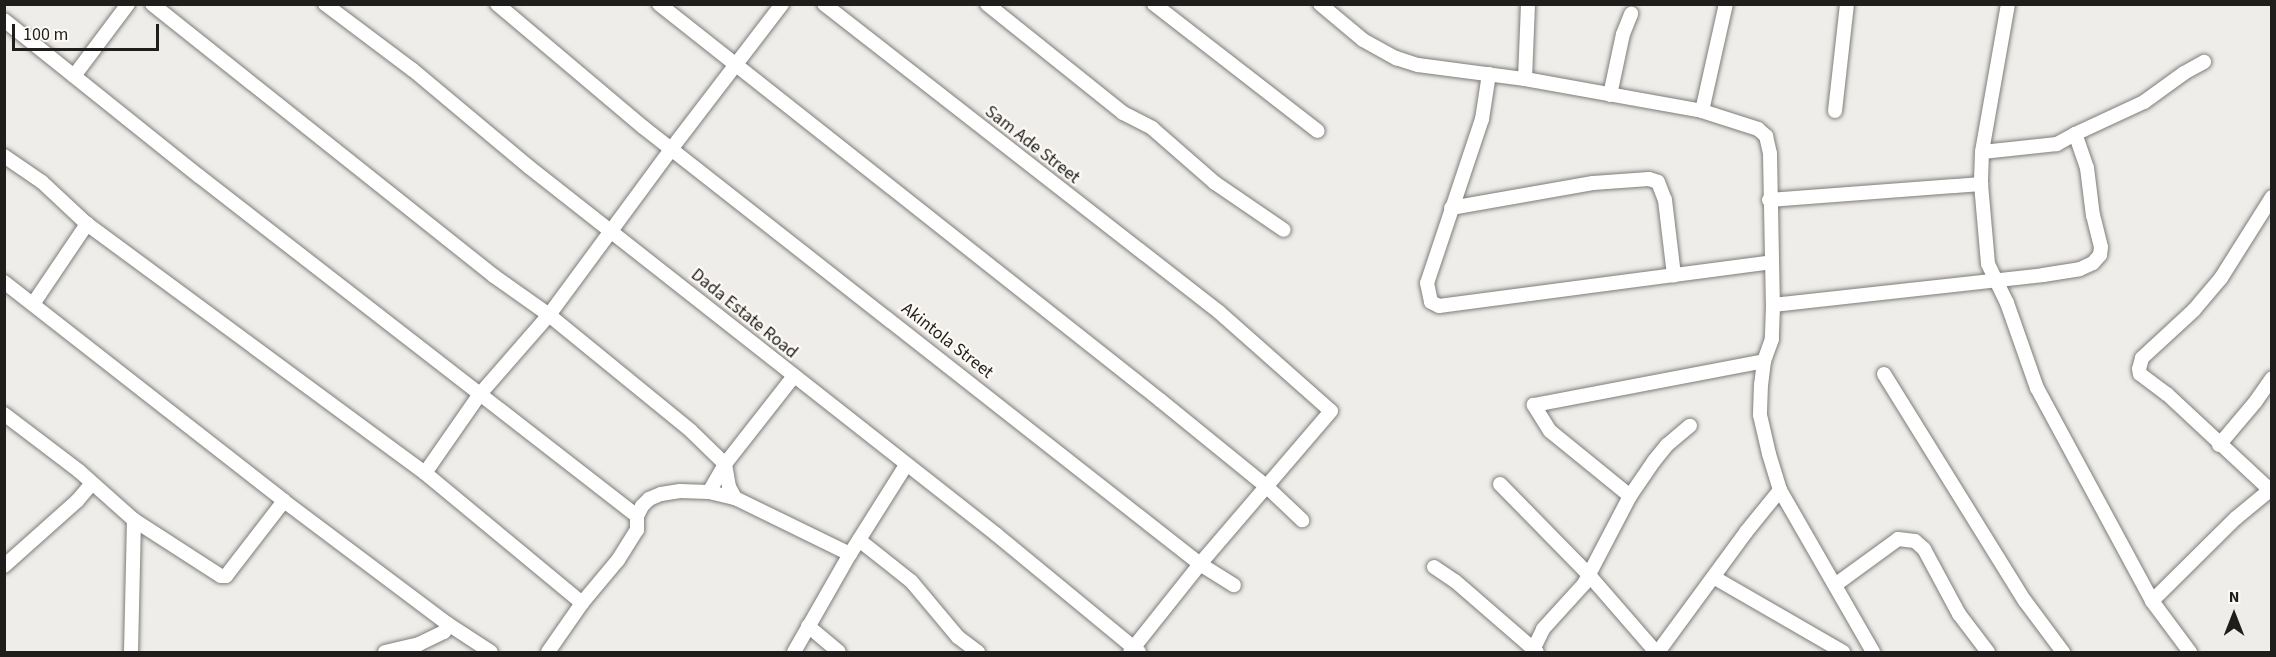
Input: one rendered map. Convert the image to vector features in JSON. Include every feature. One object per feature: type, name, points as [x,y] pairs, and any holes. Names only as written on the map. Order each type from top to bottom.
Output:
[{"type":"street","points":[[74,76],[128,4]]},
{"type":"street","points":[[152,4],[494,276],[549,315],[691,430],[725,464],[729,487],[735,498]]},
{"type":"street","name":"Dada Estate Road","points":[[325,4],[413,70],[794,376],[997,535],[1134,651]]},
{"type":"street","name":"Akintola Street","points":[[497,4],[643,127],[1200,564],[1234,585]]},
{"type":"street","points":[[659,4],[1123,371],[1266,486],[1302,520]]},
{"type":"street","points":[[425,473],[480,394],[549,315],[782,4]]},
{"type":"street","name":"Sam Ade Street","points":[[824,4],[1219,312],[1331,411],[1266,486]]},
{"type":"street","points":[[987,4],[1123,113],[1152,128],[1215,183],[1284,230]]},
{"type":"street","points":[[1154,4],[1318,131]]},
{"type":"street","points":[[1320,4],[1363,40],[1396,58],[1418,65],[1524,79],[1702,111],[1758,129],[1766,136],[1770,154],[1769,200],[1773,305],[1772,339],[1764,361],[1761,416],[1780,490],[1872,652]]},
{"type":"street","points":[[1524,79],[1528,4]]},
{"type":"street","points":[[1702,111],[1726,4]]},
{"type":"street","points":[[1835,111],[1847,4]]},
{"type":"street","points":[[2008,4],[1982,152],[1981,184],[1988,264],[1998,281],[2037,388],[2152,601],[2190,652]]},
{"type":"street","points":[[1610,95],[1623,34],[1631,14]]},
{"type":"street","points":[[4,20],[637,516]]},
{"type":"street","points":[[1982,152],[2057,144],[2144,102],[2184,73],[2204,62]]},
{"type":"street","points":[[1489,74],[1482,119],[1427,283],[1429,298],[1438,306],[1772,262]]},
{"type":"street","points":[[1773,305],[1998,281],[2080,269],[2093,263],[2100,255],[2101,247],[2093,216],[2087,168],[2075,134]]},
{"type":"street","points":[[4,156],[42,182],[87,224],[425,473],[582,603]]},
{"type":"street","points":[[1451,208],[1546,194],[1593,183],[1649,179],[1658,182],[1665,200],[1674,275]]},
{"type":"street","points":[[1769,200],[1981,184]]},
{"type":"street","points":[[2152,601],[2236,518],[2271,491],[2219,445],[2167,394],[2140,374],[2139,364],[2142,358],[2194,310],[2221,278],[2271,197]]},
{"type":"street","points":[[33,304],[87,224]]},
{"type":"street","points":[[4,282],[284,501],[448,624],[491,652]]},
{"type":"street","points":[[1630,496],[1550,431],[1534,405],[1764,361]]},
{"type":"street","points":[[1884,374],[2002,566],[2063,652]]},
{"type":"street","points":[[709,492],[725,464],[794,376]]},
{"type":"street","points":[[2219,445],[2256,402],[2271,378]]},
{"type":"street","points":[[4,414],[56,452],[134,520],[214,574],[226,576],[284,501]]},
{"type":"street","points":[[1434,567],[1455,581],[1534,652],[1544,629],[1584,584],[1630,496],[1667,445],[1690,426]]},
{"type":"street","points":[[794,652],[850,554],[906,465]]},
{"type":"street","points":[[4,566],[77,501],[92,483]]},
{"type":"street","points":[[1500,484],[1589,575],[1657,652],[1780,490]]},
{"type":"street","points":[[1134,651],[1200,564],[1266,486]]},
{"type":"street","points":[[548,652],[582,603],[618,560],[637,530],[637,516],[650,499],[661,494],[680,491],[709,492],[735,498],[850,554]]},
{"type":"street","points":[[130,652],[134,520]]},
{"type":"street","points":[[1835,585],[1898,539],[1915,541],[1924,549],[1959,614],[1988,652]]},
{"type":"street","points":[[859,540],[911,581],[958,637],[978,652]]},
{"type":"street","points":[[1715,578],[1843,652]]},
{"type":"street","points":[[385,652],[419,644],[444,632],[448,624]]},
{"type":"street","points":[[808,626],[839,652]]}]
